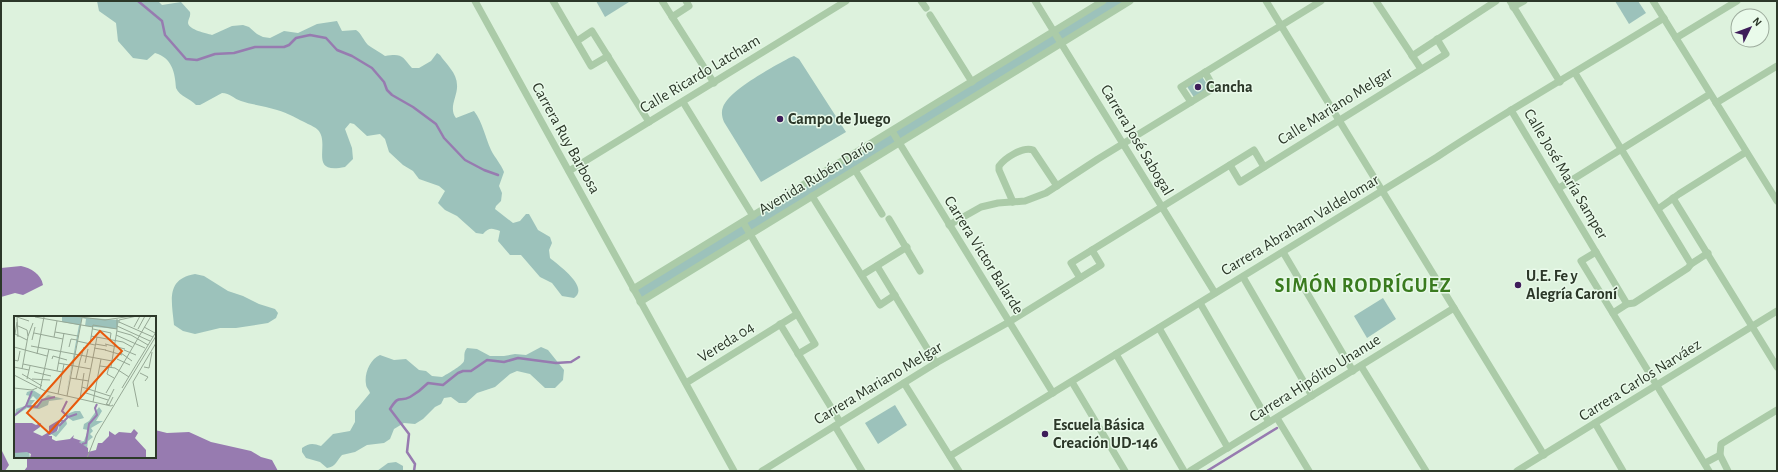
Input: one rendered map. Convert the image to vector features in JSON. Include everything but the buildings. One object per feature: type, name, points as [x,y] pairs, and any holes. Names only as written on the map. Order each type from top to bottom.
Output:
[{"type":"street","name":"Carrera Ruy Barbosa","points":[[475,1],[640,302]]},
{"type":"street","points":[[553,1],[591,66],[608,56]]},
{"type":"street","points":[[662,1],[714,83]]},
{"type":"street","points":[[672,17],[689,6],[686,1]]},
{"type":"street","name":"Calle Ricardo Latcham","points":[[569,171],[846,1]]},
{"type":"street","points":[[922,1],[926,8]]},
{"type":"street","name":"Carrera José Sabogal","points":[[1035,1],[1215,293]]},
{"type":"street","name":"Avenida Rubén Darío","points":[[633,290],[1103,1]]},
{"type":"street","name":"Avenida Rubén Darío","points":[[640,302],[1130,1]]},
{"type":"street","points":[[1266,1],[1544,455]]},
{"type":"street","points":[[1191,102],[1181,87],[1321,1]]},
{"type":"street","points":[[1376,1],[1421,69]]},
{"type":"street","points":[[1412,56],[1496,1]]},
{"type":"street","points":[[1524,1],[1512,4],[1560,82]]},
{"type":"street","points":[[1653,1],[1777,200]]},
{"type":"street","points":[[1676,38],[1737,1]]},
{"type":"street","points":[[930,15],[972,82]]},
{"type":"street","name":"Carrera Abraham Valdelomar","points":[[950,456],[1382,191],[1511,110],[1575,73],[1664,18]]},
{"type":"street","points":[[577,41],[592,31],[649,122]]},
{"type":"street","name":"Calle Mariano Melgar","points":[[1230,165],[1240,182],[1446,54],[1437,39]]},
{"type":"street","points":[[1716,103],[1777,66]]},
{"type":"street","points":[[949,225],[981,207],[1030,200],[1046,193],[1214,88],[1205,72]]},
{"type":"street","points":[[1575,73],[1692,264]]},
{"type":"street","points":[[1559,188],[1710,94]]},
{"type":"street","points":[[683,102],[753,216]]},
{"type":"street","name":"Calle José María Samper","points":[[1511,110],[1628,304]]},
{"type":"street","name":"Carrera Victor Balarde","points":[[892,131],[1053,393]]},
{"type":"street","points":[[1014,202],[999,170],[999,166],[1018,152],[1029,149],[1033,150],[1057,186]]},
{"type":"street","points":[[1080,278],[1071,264],[1254,150],[1264,167]]},
{"type":"street","points":[[1658,209],[1746,152]]},
{"type":"street","points":[[855,170],[882,214]]},
{"type":"street","points":[[812,196],[880,304],[895,295]]},
{"type":"street","points":[[1673,198],[1777,367]]},
{"type":"street","points":[[889,219],[920,271]]},
{"type":"street","points":[[743,222],[815,344],[798,354]]},
{"type":"street","points":[[862,275],[906,248]]},
{"type":"street","points":[[1009,322],[1101,265],[1092,250]]},
{"type":"street","points":[[1283,252],[1353,371]]},
{"type":"street","name":"Calle José María Samper","points":[[1596,252],[1581,261],[1709,471]]},
{"type":"street","points":[[1613,313],[1628,304],[1634,303],[1688,268],[1708,253]]},
{"type":"street","points":[[877,266],[936,362]]},
{"type":"street","points":[[1242,277],[1312,396]]},
{"type":"street","points":[[640,302],[734,471]]},
{"type":"street","points":[[1200,303],[1269,422]]},
{"type":"street","name":"Carrera Hipólito Unanue","points":[[1190,471],[1454,308]]},
{"type":"street","name":"Carrera Carlos Narváez","points":[[1516,471],[1777,311]]},
{"type":"street","name":"Vereda 04","points":[[686,383],[797,314]]},
{"type":"street","name":"Carrera Mariano Melgar","points":[[762,471],[936,362],[1009,322]]},
{"type":"street","points":[[780,324],[838,424],[862,471]]},
{"type":"street","points":[[1159,328],[1228,448]]},
{"type":"street","points":[[1116,354],[1184,471]]},
{"type":"street","points":[[1361,366],[1426,471]]},
{"type":"street","points":[[1072,382],[1125,471]]},
{"type":"street","points":[[904,383],[958,471]]},
{"type":"street","points":[[1728,471],[1720,455],[1721,444],[1777,410]]},
{"type":"street","points":[[1276,418],[1309,471]]},
{"type":"street","points":[[1596,423],[1623,471]]},
{"type":"street","points":[[1705,463],[1720,455]]},
{"type":"shaded area","points":[[97,1],[158,1],[162,5],[181,2],[190,12],[188,23],[191,28],[212,35],[232,26],[243,25],[249,27],[263,37],[270,38],[284,31],[298,33],[317,24],[337,21],[342,31],[356,30],[370,46],[385,56],[401,56],[412,68],[419,68],[431,61],[437,53],[451,69],[457,81],[457,89],[453,106],[456,118],[474,111],[482,125],[491,150],[504,172],[499,186],[502,193],[501,201],[495,209],[513,223],[520,221],[526,214],[529,214],[538,230],[550,237],[552,243],[549,250],[550,258],[576,282],[578,293],[574,298],[562,296],[552,283],[540,277],[521,255],[510,255],[498,241],[500,231],[491,229],[487,230],[483,234],[476,233],[457,216],[445,210],[438,203],[445,191],[439,186],[419,179],[413,171],[403,165],[389,152],[385,139],[380,134],[367,136],[354,124],[350,123],[345,129],[352,148],[353,159],[345,167],[333,168],[327,167],[323,162],[321,136],[318,130],[289,114],[250,104],[225,93],[222,93],[200,105],[196,105],[178,91],[176,88],[172,66],[161,55],[155,53],[147,60],[133,58],[118,41],[116,23],[99,11]]},
{"type":"shaded area","points":[[596,1],[628,1],[629,2],[605,17]]},
{"type":"shaded area","points":[[1103,1],[1130,1],[640,302],[633,289]]},
{"type":"shaded area","points":[[1615,1],[1638,1],[1646,13],[1629,24]]},
{"type":"shaded area","name":"Campo de Juego","points":[[794,56],[799,59],[846,132],[761,182],[724,122],[722,109],[727,100],[742,86]]},
{"type":"shaded area","name":"Cancha","points":[[1201,75],[1210,89],[1195,99],[1186,85]]},
{"type":"shaded area","points":[[21,266],[35,272],[42,281],[43,285],[23,295],[15,293],[1,297],[1,268]]},
{"type":"shaded area","points":[[195,274],[204,276],[228,291],[275,309],[278,313],[276,318],[268,323],[236,328],[220,328],[195,334],[183,331],[174,325],[172,293],[179,281],[185,277]]},
{"type":"shaded area","points":[[1383,298],[1396,319],[1367,338],[1354,316]]},
{"type":"shaded area","points":[[541,347],[548,350],[564,370],[563,380],[555,388],[545,388],[530,374],[517,371],[510,374],[495,387],[477,393],[466,403],[459,403],[451,397],[444,398],[441,404],[435,407],[423,419],[415,424],[404,423],[394,429],[390,439],[384,443],[367,445],[355,452],[342,455],[334,465],[330,467],[327,468],[320,462],[306,458],[302,452],[302,448],[309,444],[321,446],[333,434],[350,431],[355,422],[355,411],[370,393],[366,387],[368,367],[376,357],[380,355],[394,360],[406,359],[419,370],[426,371],[432,376],[442,377],[463,363],[467,348],[477,349],[490,356],[504,356],[515,354],[526,355]]},
{"type":"shaded area","points":[[895,405],[907,425],[878,444],[865,423]]},
{"type":"shaded area","points":[[156,430],[167,433],[189,432],[211,442],[251,451],[261,457],[272,460],[278,471],[24,471],[27,467],[27,458],[156,458]]},
{"type":"shaded area","points":[[1,449],[9,465],[5,471],[1,471]]},
{"type":"shaded area","points":[[396,462],[403,466],[403,471],[377,471],[388,463]]},
{"type":"waterway","points":[[138,1],[162,21],[165,35],[186,59],[197,60],[215,54],[234,53],[255,47],[284,47],[289,45],[296,38],[310,35],[326,38],[337,50],[352,56],[372,68],[384,82],[387,90],[392,95],[413,107],[436,124],[444,138],[465,160],[484,170],[498,175]]},
{"type":"waterway","points":[[414,471],[415,464],[407,452],[409,434],[390,409],[396,401],[410,397],[428,383],[443,385],[458,373],[463,371],[471,371],[487,360],[504,362],[518,358],[556,363],[571,362],[579,357]]},
{"type":"waterway","points":[[1207,471],[1277,428]]},
{"type":"place","name":"Cancha","points":[[1198,87]]},
{"type":"place","name":"Campo de Juego","points":[[780,119]]},
{"type":"place","name":"U.E. Fe y Alegría Caroní","points":[[1518,285]]},
{"type":"place","name":"Escuela Básica Creación UD-146","points":[[1045,434]]},
{"type":"district","name":"SIMÓN RODRÍGUEZ","points":[[1363,286]]}]
